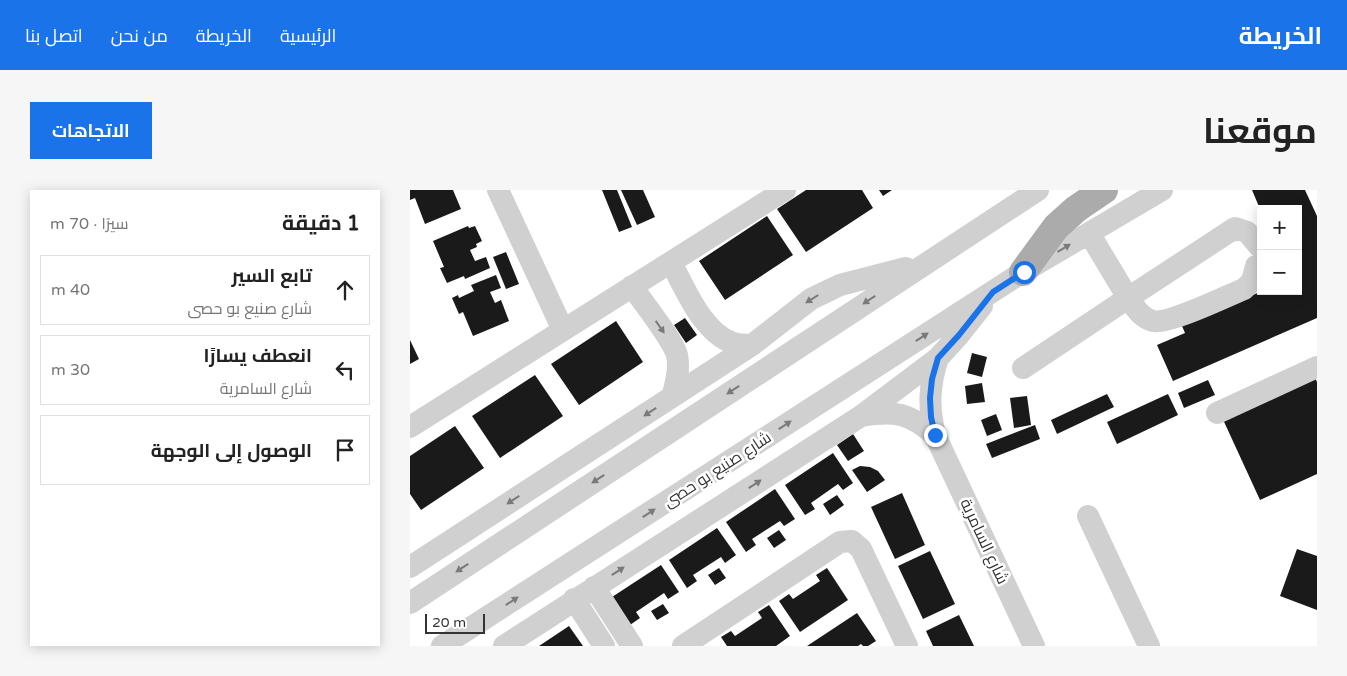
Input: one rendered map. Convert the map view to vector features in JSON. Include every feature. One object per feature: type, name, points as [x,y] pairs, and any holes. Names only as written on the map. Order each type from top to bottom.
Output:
[{"type":"main road","points":[[1024,272],[1056,227],[1076,209],[1104,190]]},
{"type":"street","points":[[498,190],[563,330]]},
{"type":"street","points":[[410,603],[1038,190]]},
{"type":"street","name":"شارع صنيع بو حصى","points":[[442,646],[1024,272],[1162,190]]},
{"type":"street","points":[[410,428],[671,262],[771,194]]},
{"type":"street","points":[[1022,368],[1128,298],[1235,228],[1248,232],[1258,256],[1252,281],[1244,289],[1170,319],[1154,322],[1142,317],[1128,298],[1089,233]]},
{"type":"street","points":[[671,262],[702,317],[716,334],[734,344],[752,345]]},
{"type":"street","points":[[410,567],[752,345],[801,306],[823,293],[840,286],[924,264]]},
{"type":"street","points":[[632,286],[669,340],[677,356],[678,377],[672,397]]},
{"type":"street","name":"شارع صنيع بو حصى","points":[[504,646],[574,599],[861,416],[938,358],[993,292]]},
{"type":"street","name":"شارع السامرية","points":[[938,358],[932,379],[930,398],[931,417],[935,435],[1034,646]]},
{"type":"street","points":[[1217,413],[1317,367]]},
{"type":"street","name":"شارع السامرية","points":[[861,416],[881,412],[901,414],[920,422],[935,435]]},
{"type":"street","points":[[1088,516],[1149,646]]},
{"type":"street","points":[[683,646],[840,542],[852,541],[861,549],[908,646]]},
{"type":"street","points":[[594,587],[632,646]]},
{"type":"street","points":[[574,599],[604,646]]},
{"type":"building","points":[[410,190],[453,190],[461,209],[425,224],[415,198],[410,200]]},
{"type":"building","points":[[602,190],[617,190],[632,227],[619,232]]},
{"type":"building","points":[[621,190],[643,190],[655,217],[637,225]]},
{"type":"building","points":[[806,190],[862,190],[873,208],[806,252],[777,209]]},
{"type":"building","points":[[879,190],[892,190],[883,196]]},
{"type":"building","points":[[1252,190],[1305,190],[1317,216],[1317,318],[1173,381],[1157,345],[1185,333],[1182,326],[1257,293],[1257,295],[1302,295],[1302,205],[1258,205]]},
{"type":"building","points":[[767,216],[793,255],[725,300],[699,261]]},
{"type":"building","points":[[468,226],[469,228],[475,226],[482,241],[476,244],[477,247],[470,250],[475,261],[486,257],[490,268],[465,279],[464,276],[447,283],[440,268],[444,267],[433,241]]},
{"type":"building","points":[[506,252],[519,284],[506,289],[493,257]]},
{"type":"building","points":[[496,275],[501,288],[490,292],[495,303],[501,300],[509,321],[473,336],[463,312],[459,314],[452,298],[458,295],[459,298],[474,291],[471,285]]},
{"type":"building","points":[[685,318],[697,335],[686,343],[674,325]]},
{"type":"building","points":[[616,321],[643,362],[579,405],[551,364]]},
{"type":"building","points":[[410,340],[419,359],[410,364]]},
{"type":"building","points":[[972,353],[987,357],[982,377],[967,373]]},
{"type":"building","points":[[1312,371],[1317,382],[1317,474],[1260,500],[1220,413]]},
{"type":"building","points":[[535,375],[563,416],[500,458],[472,416]]},
{"type":"building","points":[[1208,380],[1215,395],[1184,408],[1178,393]]},
{"type":"building","points":[[982,383],[985,402],[967,404],[965,386]]},
{"type":"building","points":[[1107,394],[1114,407],[1057,434],[1051,420]]},
{"type":"building","points":[[1168,394],[1178,415],[1117,444],[1107,422]]},
{"type":"building","points":[[1027,396],[1031,425],[1014,428],[1010,398]]},
{"type":"building","points":[[996,414],[1002,430],[987,436],[981,420]]},
{"type":"building","points":[[1035,425],[1040,439],[992,458],[986,444]]},
{"type":"building","points":[[455,426],[484,468],[421,510],[410,494],[410,456]]},
{"type":"building","points":[[853,434],[864,451],[848,461],[837,445]]},
{"type":"building","points":[[833,453],[853,483],[843,490],[838,484],[811,503],[815,509],[805,515],[785,485]]},
{"type":"building","points":[[860,466],[870,467],[878,471],[885,480],[867,492],[852,470]]},
{"type":"building","points":[[775,489],[795,519],[784,526],[780,521],[752,539],[756,545],[746,552],[726,522]]},
{"type":"building","points":[[902,493],[925,545],[895,559],[871,507]]},
{"type":"building","points":[[837,495],[844,505],[830,515],[823,504]]},
{"type":"building","points":[[717,528],[736,555],[725,563],[721,557],[693,575],[697,581],[687,588],[669,560]]},
{"type":"building","points":[[779,530],[786,540],[774,548],[767,538]]},
{"type":"building","points":[[1297,549],[1317,556],[1317,610],[1280,596]]},
{"type":"building","points":[[930,551],[955,604],[923,619],[898,566]]},
{"type":"building","points":[[661,565],[679,592],[668,599],[664,593],[636,612],[640,618],[630,625],[612,597]]},
{"type":"building","points":[[719,568],[726,578],[715,585],[708,575]]},
{"type":"building","points":[[827,568],[848,600],[800,632],[779,601],[789,594],[793,599],[820,581],[816,575]]},
{"type":"building","points":[[663,604],[669,613],[657,620],[651,611]]},
{"type":"building","points":[[769,605],[790,636],[776,646],[727,646],[721,637],[731,631],[735,636],[762,618],[758,612]]},
{"type":"building","points":[[857,613],[876,641],[868,646],[861,644],[858,646],[807,646]]},
{"type":"building","points":[[959,615],[974,646],[933,646],[926,631]]},
{"type":"building","points":[[569,626],[583,646],[539,646]]},
{"type":"route","points":[[935,435],[931,417],[930,398],[932,379],[938,358],[993,292],[1024,272]]}]
